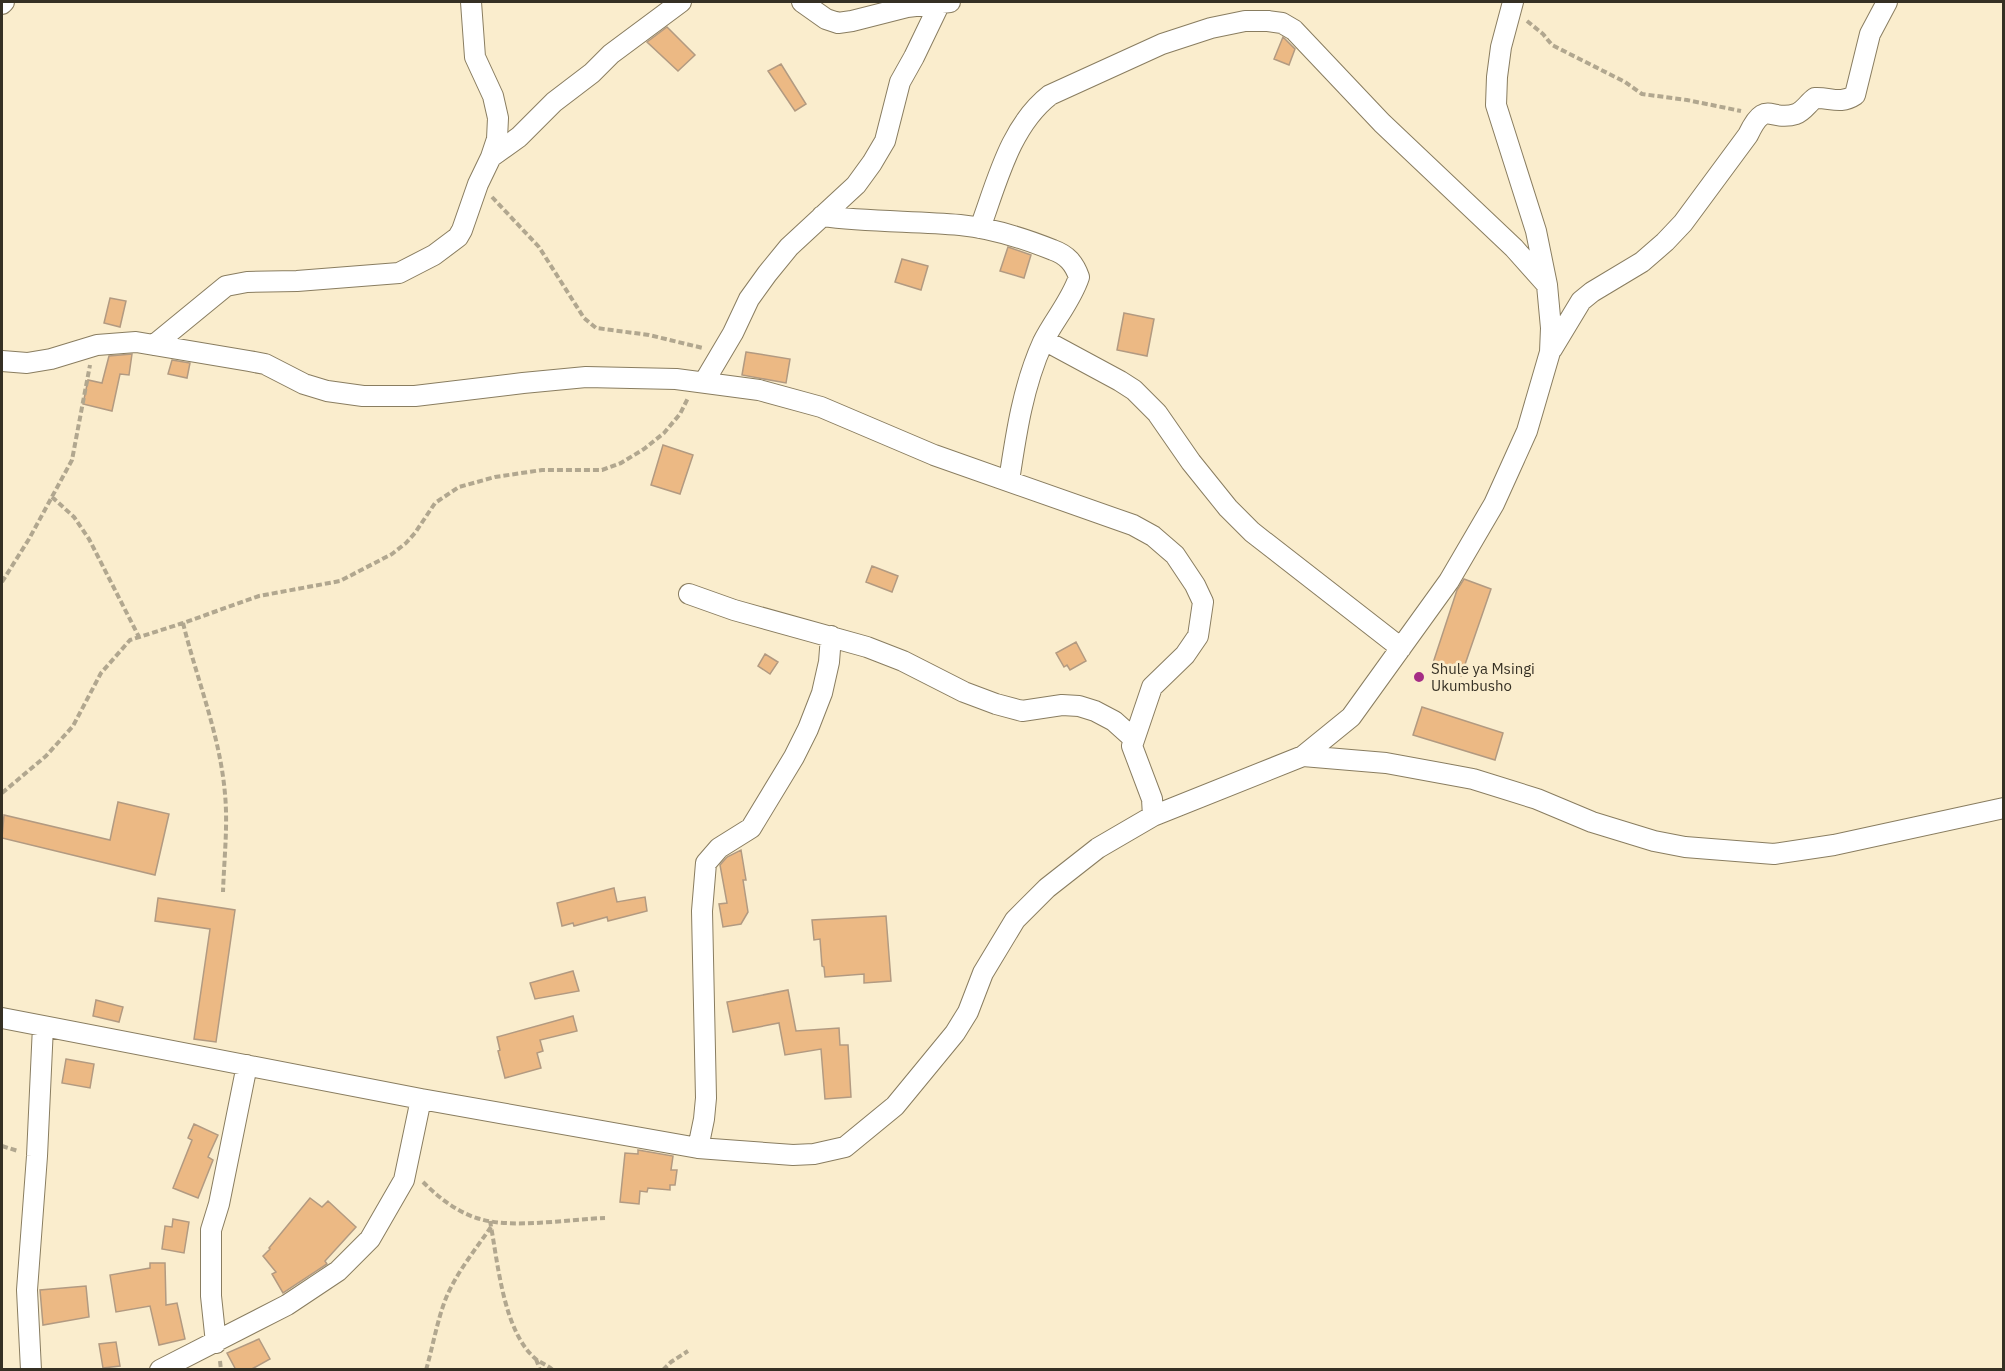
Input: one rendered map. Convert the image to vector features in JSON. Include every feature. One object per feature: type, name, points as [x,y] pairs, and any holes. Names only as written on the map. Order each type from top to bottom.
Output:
[{"type":"street","points":[[154,345],[226,286],[247,282],[297,281],[381,275],[404,271],[434,255],[458,237],[497,139],[498,118],[493,96],[475,57],[471,2]]},
{"type":"street","points":[[491,157],[519,137],[554,102],[592,73],[611,54],[681,2]]},
{"type":"street","points":[[802,2],[826,19],[838,23],[907,7],[946,2]]},
{"type":"street","points":[[700,382],[733,333],[749,299],[767,274],[789,247],[856,185],[885,141],[900,82],[946,2]]},
{"type":"street","points":[[1550,352],[1581,301],[1642,262],[1683,223],[1748,135],[1755,120],[1771,112],[1792,115],[1800,112],[1815,98],[1840,101],[1848,100],[1855,95],[1870,34],[1887,2]]},
{"type":"street","points":[[2,1018],[421,1099],[698,1148],[793,1155],[814,1154],[845,1147],[895,1106],[955,1033],[969,1012],[983,973],[1015,920],[1047,888],[1098,848],[1154,816],[1303,756],[1351,717],[1449,580],[1494,504],[1527,431],[1550,352],[1551,328],[1547,285],[1536,231],[1496,105],[1501,47],[1512,5]]},
{"type":"street","points":[[980,228],[1021,126],[1038,105],[1050,95],[1162,44],[1211,28],[1245,21],[1268,21],[1282,23],[1294,30],[1382,123],[1514,248],[1547,285]]},
{"type":"street","points":[[822,216],[881,222],[962,225],[996,231],[1062,253],[1076,267],[1079,277],[1077,283],[1044,340],[1027,387],[1016,430],[1009,482]]},
{"type":"street","points":[[1044,340],[1134,390],[1157,413],[1191,462],[1228,508],[1252,532],[1401,648]]},
{"type":"street","points":[[2,361],[27,363],[51,359],[106,343],[136,342],[249,360],[265,364],[304,384],[327,391],[363,396],[416,396],[586,377],[700,382],[759,390],[821,407],[934,455],[1133,525],[1153,536],[1175,555],[1195,585],[1203,602],[1198,636],[1185,655],[1152,687],[1132,746],[1152,800],[1154,816]]},
{"type":"street","points":[[689,594],[734,610],[831,636],[903,661],[964,692],[996,704],[1022,711],[1062,705],[1079,706],[1095,711],[1114,721],[1134,739]]},
{"type":"street","points":[[698,1148],[705,1119],[706,1098],[702,911],[705,863],[719,848],[751,828],[794,757],[822,693],[829,662],[831,636]]},
{"type":"street","points":[[1303,756],[1386,763],[1473,779],[1537,799],[1592,822],[1654,841],[1685,847],[1774,854],[1834,845],[2004,808]]},
{"type":"street","points":[[31,1370],[27,1290],[37,1156],[43,1026]]},
{"type":"street","points":[[216,1343],[211,1296],[211,1230],[219,1204],[247,1065]]},
{"type":"street","points":[[160,1370],[287,1305],[338,1271],[370,1239],[404,1180],[421,1099]]},
{"type":"path","points":[[1512,5],[1552,45],[1625,82],[1642,94],[1687,100],[1761,115]]},
{"type":"path","points":[[478,184],[503,207],[539,247],[580,312],[590,323],[596,327],[670,339],[720,353]]},
{"type":"path","points":[[2,582],[72,460],[93,346]]},
{"type":"path","points":[[2,793],[46,756],[73,726],[101,674],[130,640],[259,596],[340,581],[392,554],[406,543],[435,502],[459,487],[495,477],[542,470],[602,470],[621,463],[644,449],[663,433],[680,414],[700,382]]},
{"type":"path","points":[[52,496],[74,517],[89,539],[139,637]]},
{"type":"path","points":[[183,623],[206,698],[217,744],[225,795],[223,892]]},
{"type":"path","points":[[407,1166],[439,1198],[491,1224],[605,1218]]},
{"type":"path","points":[[491,1224],[506,1304],[513,1325],[540,1370]]},
{"type":"path","points":[[426,1370],[447,1296],[462,1268],[491,1224]]},
{"type":"path","points":[[663,1370],[687,1352]]},
{"type":"path","points":[[535,1359],[553,1370]]},
{"type":"building","points":[[667,27],[695,55],[678,71],[647,42]]},
{"type":"building","points":[[1283,37],[1295,49],[1289,65],[1274,59]]},
{"type":"building","points":[[781,64],[806,104],[795,111],[768,71]]},
{"type":"building","points":[[1008,247],[1031,255],[1024,278],[1000,271]]},
{"type":"building","points":[[902,259],[928,266],[921,290],[895,282]]},
{"type":"building","points":[[110,298],[126,301],[120,327],[104,323]]},
{"type":"building","points":[[1124,313],[1154,319],[1147,356],[1117,350]]},
{"type":"building","points":[[746,352],[790,359],[786,383],[742,375]]},
{"type":"building","points":[[132,354],[129,375],[120,374],[112,411],[83,404],[88,380],[102,383],[109,356]]},
{"type":"building","points":[[172,360],[190,363],[187,378],[168,374]]},
{"type":"building","points":[[663,445],[693,455],[680,494],[651,485]]},
{"type":"building","points":[[872,566],[898,576],[892,592],[866,582]]},
{"type":"building","points":[[1464,579],[1491,589],[1461,676],[1432,666],[1457,590]]},
{"type":"building","points":[[1076,642],[1086,661],[1070,670],[1067,665],[1064,667],[1056,653]]},
{"type":"building","points":[[765,654],[778,662],[770,674],[758,666]]},
{"type":"building","points":[[1422,707],[1503,733],[1495,760],[1413,735]]},
{"type":"building","points":[[118,802],[169,814],[155,875],[2,838],[4,815],[110,840]]},
{"type":"building","points":[[741,850],[748,912],[741,924],[723,927],[719,904],[727,903],[720,865],[727,857]]},
{"type":"building","points":[[614,888],[617,902],[645,897],[647,911],[608,921],[607,917],[574,926],[573,923],[562,926],[557,903]]},
{"type":"building","points":[[158,898],[235,910],[216,1042],[194,1039],[210,929],[155,921]]},
{"type":"building","points":[[886,916],[891,981],[864,983],[864,974],[825,977],[820,939],[814,940],[812,920]]},
{"type":"building","points":[[573,971],[579,991],[535,999],[530,983]]},
{"type":"building","points":[[788,990],[796,1031],[839,1028],[840,1045],[848,1045],[851,1097],[825,1099],[821,1049],[785,1055],[779,1023],[733,1032],[727,1002]]},
{"type":"building","points":[[96,1000],[123,1007],[119,1022],[93,1016]]},
{"type":"building","points":[[573,1016],[577,1031],[540,1040],[543,1051],[537,1053],[541,1068],[505,1078],[497,1037]]},
{"type":"building","points":[[66,1059],[94,1064],[90,1088],[62,1083]]},
{"type":"building","points":[[194,1124],[218,1135],[208,1157],[213,1160],[198,1198],[173,1188],[192,1140],[188,1138]]},
{"type":"building","points":[[638,1150],[673,1156],[671,1170],[677,1170],[675,1185],[670,1185],[670,1190],[648,1188],[647,1192],[640,1191],[639,1204],[620,1202],[625,1153],[638,1154]]},
{"type":"building","points":[[310,1198],[322,1207],[328,1201],[356,1227],[325,1261],[327,1264],[283,1293],[272,1274],[276,1272],[263,1256]]},
{"type":"building","points":[[173,1219],[189,1222],[184,1253],[162,1249],[165,1226],[172,1227]]},
{"type":"building","points":[[150,1263],[165,1263],[166,1305],[177,1303],[185,1339],[159,1345],[150,1306],[116,1312],[110,1275],[150,1268]]},
{"type":"building","points":[[86,1286],[89,1317],[43,1325],[40,1290]]},
{"type":"building","points":[[259,1339],[270,1359],[250,1370],[236,1370],[227,1353]]},
{"type":"building","points":[[116,1342],[120,1366],[103,1368],[99,1344]]},
{"type":"place","name":"Shule ya Msingi Ukumbusho","points":[[1419,677]]}]
